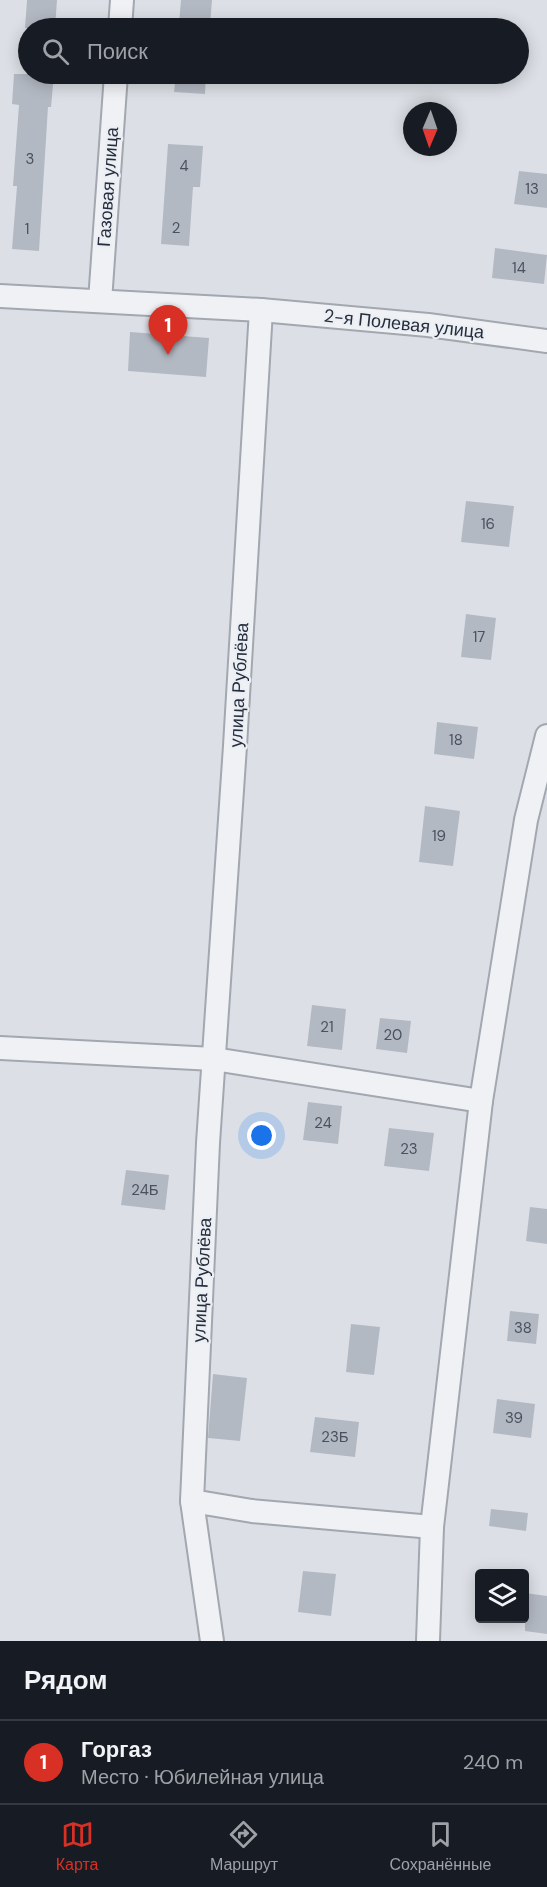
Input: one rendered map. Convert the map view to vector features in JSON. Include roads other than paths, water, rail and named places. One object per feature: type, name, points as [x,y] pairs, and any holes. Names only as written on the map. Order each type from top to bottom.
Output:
[{"type":"street","points":[[121,18],[122,0]]},
{"type":"street","name":"Газовая улица","points":[[100,301],[115,84]]},
{"type":"street","name":"2-я Полевая улица","points":[[0,296],[261,310],[428,325],[547,341]]},
{"type":"street","name":"улица Рублёва","points":[[212,1641],[192,1501],[208,1155],[261,310]]},
{"type":"street","points":[[428,1641],[432,1527],[481,1101],[526,820],[547,736]]},
{"type":"street","points":[[0,1048],[214,1059],[481,1101]]},
{"type":"street","points":[[192,1501],[252,1511],[432,1527]]},
{"type":"place","name":"Горгаз","points":[[168,355]]}]
